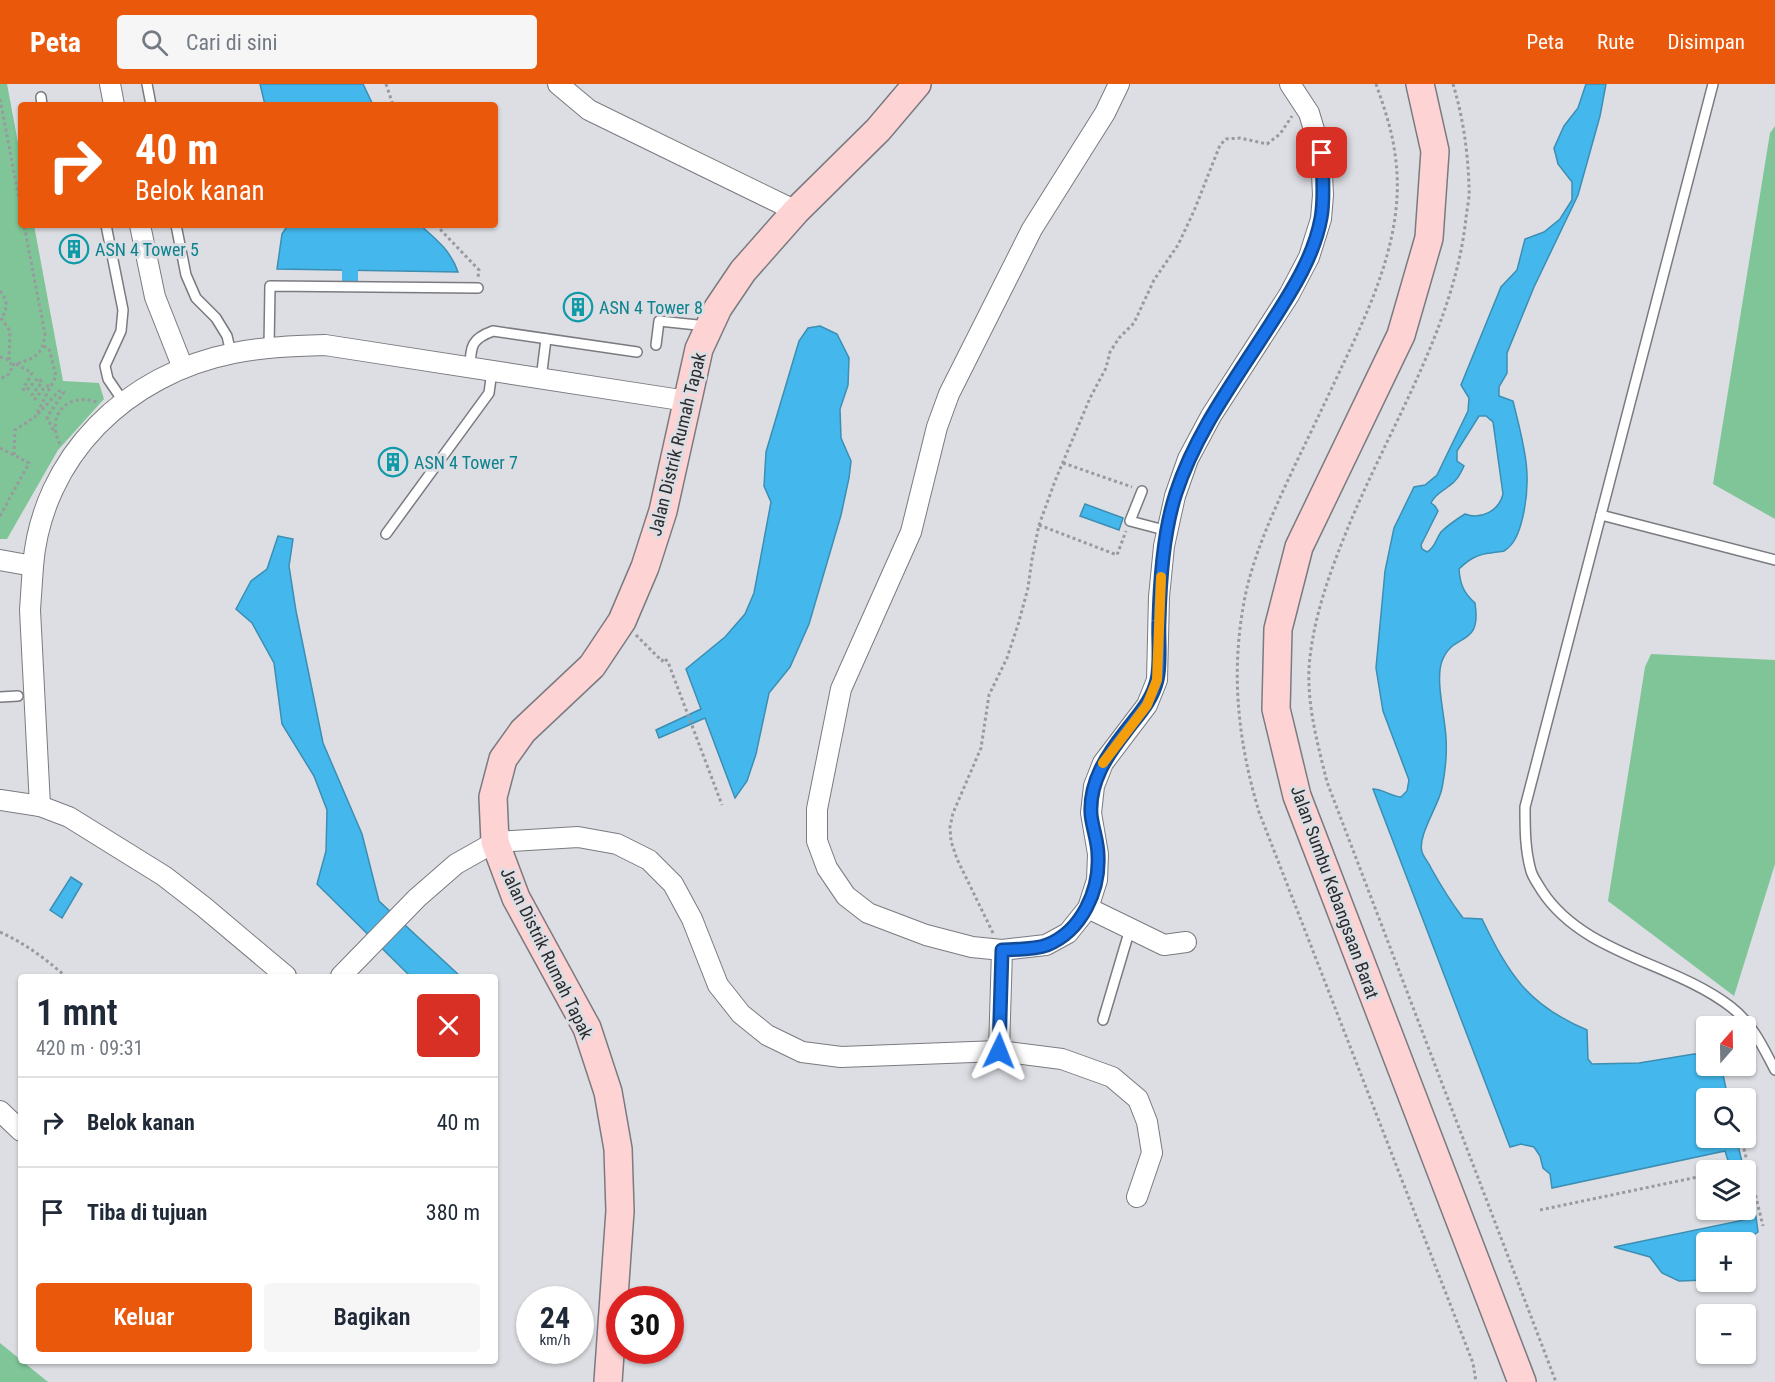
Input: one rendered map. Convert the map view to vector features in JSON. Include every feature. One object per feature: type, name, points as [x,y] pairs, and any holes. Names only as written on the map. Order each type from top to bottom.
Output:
[{"type":"street","points":[[110,84],[113,102]]},
{"type":"street","points":[[558,84],[589,110],[796,211]]},
{"type":"street","name":"Jalan Distrik Rumah Tapak","points":[[608,1382],[620,1211],[618,1149],[608,1092],[587,1028],[516,898],[495,842],[493,797],[502,759],[523,731],[592,666],[622,621],[645,567],[663,511],[699,349],[718,308],[743,271],[796,211],[878,130],[917,84]]},
{"type":"street","points":[[1119,84],[1105,113],[1032,229],[949,394],[937,427],[911,532],[841,689],[817,809],[817,841],[827,868],[846,896],[868,912],[926,935],[972,947],[1002,950],[1046,945],[1068,933],[1088,908],[1097,880],[1098,854],[1091,813],[1094,786],[1103,763],[1147,705],[1157,680],[1159,597],[1175,496],[1188,459],[1211,416],[1289,295],[1309,256],[1321,219],[1322,153],[1309,113],[1290,84]]},
{"type":"street","name":"Jalan Sumbu Kebangsaan Barat","points":[[1420,84],[1435,151],[1429,238],[1401,335],[1299,547],[1278,629],[1276,710],[1297,796],[1522,1382]]},
{"type":"street","points":[[141,228],[155,297],[183,368]]},
{"type":"street","points":[[40,806],[30,610],[35,541],[47,505],[69,461],[93,428],[119,404],[147,385],[183,368],[231,353],[269,347],[325,345],[687,401]]},
{"type":"street","points":[[0,560],[33,566]]},
{"type":"street","points":[[0,800],[40,806],[69,817],[164,876],[284,974]]},
{"type":"street","points":[[343,974],[417,898],[456,864],[495,842],[578,837],[617,844],[649,860],[673,884],[692,919],[718,986],[741,1014],[767,1035],[802,1052],[841,1057],[999,1051],[1062,1059],[1112,1077],[1137,1099],[1147,1122],[1152,1153],[1137,1197]]},
{"type":"street","points":[[1088,908],[1164,945],[1186,942]]},
{"type":"street","points":[[999,1051],[1002,950]]},
{"type":"street","points":[[0,1112],[18,1128]]},
{"type":"lane","points":[[147,84],[150,102]]},
{"type":"lane","points":[[1713,84],[1525,807],[1524,843],[1532,874],[1552,905],[1581,930],[1699,987],[1732,1007],[1757,1034],[1775,1070]]},
{"type":"lane","points":[[107,228],[123,310],[121,331],[105,366],[119,404]]},
{"type":"lane","points":[[177,228],[186,275],[196,298],[216,318],[227,336],[231,353]]},
{"type":"lane","points":[[269,347],[270,286],[478,288]]},
{"type":"lane","points":[[656,345],[659,321],[709,326]]},
{"type":"lane","points":[[470,368],[471,346],[481,335],[492,331],[637,352]]},
{"type":"lane","points":[[541,379],[546,339]]},
{"type":"lane","points":[[386,534],[489,393],[492,371]]},
{"type":"lane","points":[[1142,491],[1130,521],[1168,531]]},
{"type":"lane","points":[[1601,515],[1775,560]]},
{"type":"lane","points":[[0,697],[18,696]]},
{"type":"lane","points":[[1103,1020],[1130,929]]},
{"type":"path","points":[[386,84],[392,102]]},
{"type":"path","points":[[1376,84],[1388,119],[1396,156],[1393,231],[1385,266],[1369,311],[1273,512],[1246,591],[1236,668],[1238,709],[1242,749],[1259,812],[1469,1352],[1476,1382]]},
{"type":"path","points":[[1453,84],[1461,116],[1469,189],[1464,235],[1456,273],[1442,316],[1354,513],[1330,573],[1317,614],[1309,659],[1310,701],[1316,741],[1327,782],[1556,1382]]},
{"type":"path","points":[[0,99],[18,193]]},
{"type":"path","points":[[1002,950],[957,859],[951,841],[950,827],[953,813],[981,748],[989,695],[1007,658],[1018,625],[1028,588],[1039,525],[1090,398],[1106,368],[1110,352],[1119,338],[1134,323],[1154,280],[1178,245],[1220,145],[1226,139],[1240,138],[1267,144],[1281,134],[1301,101]]},
{"type":"path","points":[[14,364],[33,358],[44,346],[45,334],[25,228]]},
{"type":"path","points":[[439,228],[479,270],[478,288]]},
{"type":"path","points":[[0,291],[7,302],[6,311],[1,319],[10,332],[9,360]]},
{"type":"path","points":[[35,417],[56,376],[49,349],[44,346]]},
{"type":"path","points":[[0,357],[32,374],[23,389],[26,391],[38,378],[42,382],[32,395],[35,399],[44,388],[53,383]]},
{"type":"path","points":[[0,378],[6,377],[11,372],[14,364]]},
{"type":"path","points":[[14,455],[15,430],[35,417],[58,391],[64,392],[47,417],[69,461]]},
{"type":"path","points":[[55,434],[56,420],[62,406],[74,400],[87,398],[119,404]]},
{"type":"path","points":[[0,448],[29,463],[0,516]]},
{"type":"path","points":[[1063,463],[1142,491]]},
{"type":"path","points":[[1039,525],[1117,555],[1130,521]]},
{"type":"path","points":[[622,621],[662,661],[664,658],[668,662],[722,805]]},
{"type":"path","points":[[0,932],[17,940],[62,974]]},
{"type":"path","points":[[1540,1210],[1696,1177]]},
{"type":"path","points":[[1756,1201],[1763,1226]]},
{"type":"green space","points":[[0,84],[7,84],[18,143],[18,228],[35,228],[63,381],[99,383],[104,399],[58,450],[7,539],[0,539]]},
{"type":"green space","points":[[1775,126],[1775,519],[1713,484],[1770,133]]},
{"type":"green space","points":[[1651,654],[1775,660],[1775,864],[1734,996],[1608,901],[1645,667]]},
{"type":"green space","points":[[0,1343],[18,1358],[18,1364],[26,1364],[48,1382],[0,1382]]},
{"type":"water","points":[[260,84],[363,84],[372,102],[264,102]]},
{"type":"water","points":[[1586,84],[1606,84],[1600,116],[1578,195],[1534,287],[1507,353],[1507,373],[1499,387],[1499,396],[1513,401],[1521,433],[1527,476],[1525,507],[1517,535],[1507,549],[1477,556],[1459,569],[1463,588],[1475,603],[1476,617],[1471,634],[1447,652],[1440,669],[1446,763],[1440,795],[1425,829],[1421,845],[1422,852],[1442,888],[1463,918],[1482,919],[1522,986],[1550,1010],[1587,1030],[1588,1059],[1592,1064],[1639,1063],[1696,1054],[1696,1076],[1723,1076],[1726,1088],[1696,1088],[1696,1148],[1739,1148],[1742,1160],[1728,1160],[1725,1151],[1552,1188],[1550,1174],[1543,1168],[1540,1156],[1534,1147],[1521,1144],[1510,1147],[1373,789],[1401,797],[1407,791],[1409,780],[1383,711],[1376,668],[1385,571],[1394,528],[1414,487],[1425,485],[1437,475],[1468,411],[1469,398],[1461,385],[1501,287],[1517,270],[1525,239],[1544,232],[1560,219],[1572,200],[1572,182],[1558,164],[1554,148],[1564,126],[1578,108]],"holes":[[[1479,416],[1486,416],[1493,422],[1503,494],[1501,500],[1488,513],[1477,516],[1465,514],[1456,520],[1441,532],[1434,546],[1427,552],[1422,549],[1421,545],[1438,511],[1431,503],[1437,495],[1452,484],[1464,466],[1457,461],[1457,451]]]},
{"type":"water","points":[[286,228],[423,228],[447,252],[458,272],[277,269],[282,234]]},
{"type":"water","points":[[820,326],[837,334],[849,358],[848,385],[840,409],[841,438],[851,461],[849,478],[841,515],[809,624],[790,667],[769,693],[756,754],[747,781],[735,798],[705,718],[659,738],[656,730],[701,709],[686,669],[725,637],[745,614],[754,593],[771,502],[764,486],[766,452],[799,341],[808,328]]},
{"type":"water","points":[[1085,504],[1123,518],[1119,530],[1080,516]]},
{"type":"water","points":[[278,536],[293,539],[289,566],[323,743],[362,834],[379,901],[458,974],[408,974],[317,884],[326,851],[327,810],[314,776],[282,724],[274,663],[252,623],[236,609],[251,581],[267,569]]},
{"type":"water","points":[[71,877],[82,884],[62,918],[50,910]]},
{"type":"water","points":[[1756,1217],[1758,1232],[1756,1233],[1696,1232],[1696,1280],[1679,1281],[1662,1273],[1650,1257],[1614,1247],[1744,1220],[1756,1220]]},
{"type":"waterway","points":[[350,270],[350,282]]},
{"type":"slow traffic","points":[[1103,763],[1147,705],[1157,680],[1161,577]]},
{"type":"place","name":"ASN 4 Tower 5","points":[[74,249]]},
{"type":"place","name":"ASN 4 Tower 8","points":[[578,307]]},
{"type":"place","name":"ASN 4 Tower 7","points":[[393,462]]},
{"type":"route","points":[[999,1051],[1002,950],[1046,945],[1068,933],[1088,908],[1097,880],[1098,854],[1091,813],[1094,786],[1103,763],[1147,705],[1157,680],[1159,597],[1164,546],[1175,496],[1188,459],[1211,416],[1289,295],[1309,256],[1321,219],[1322,153]]}]
